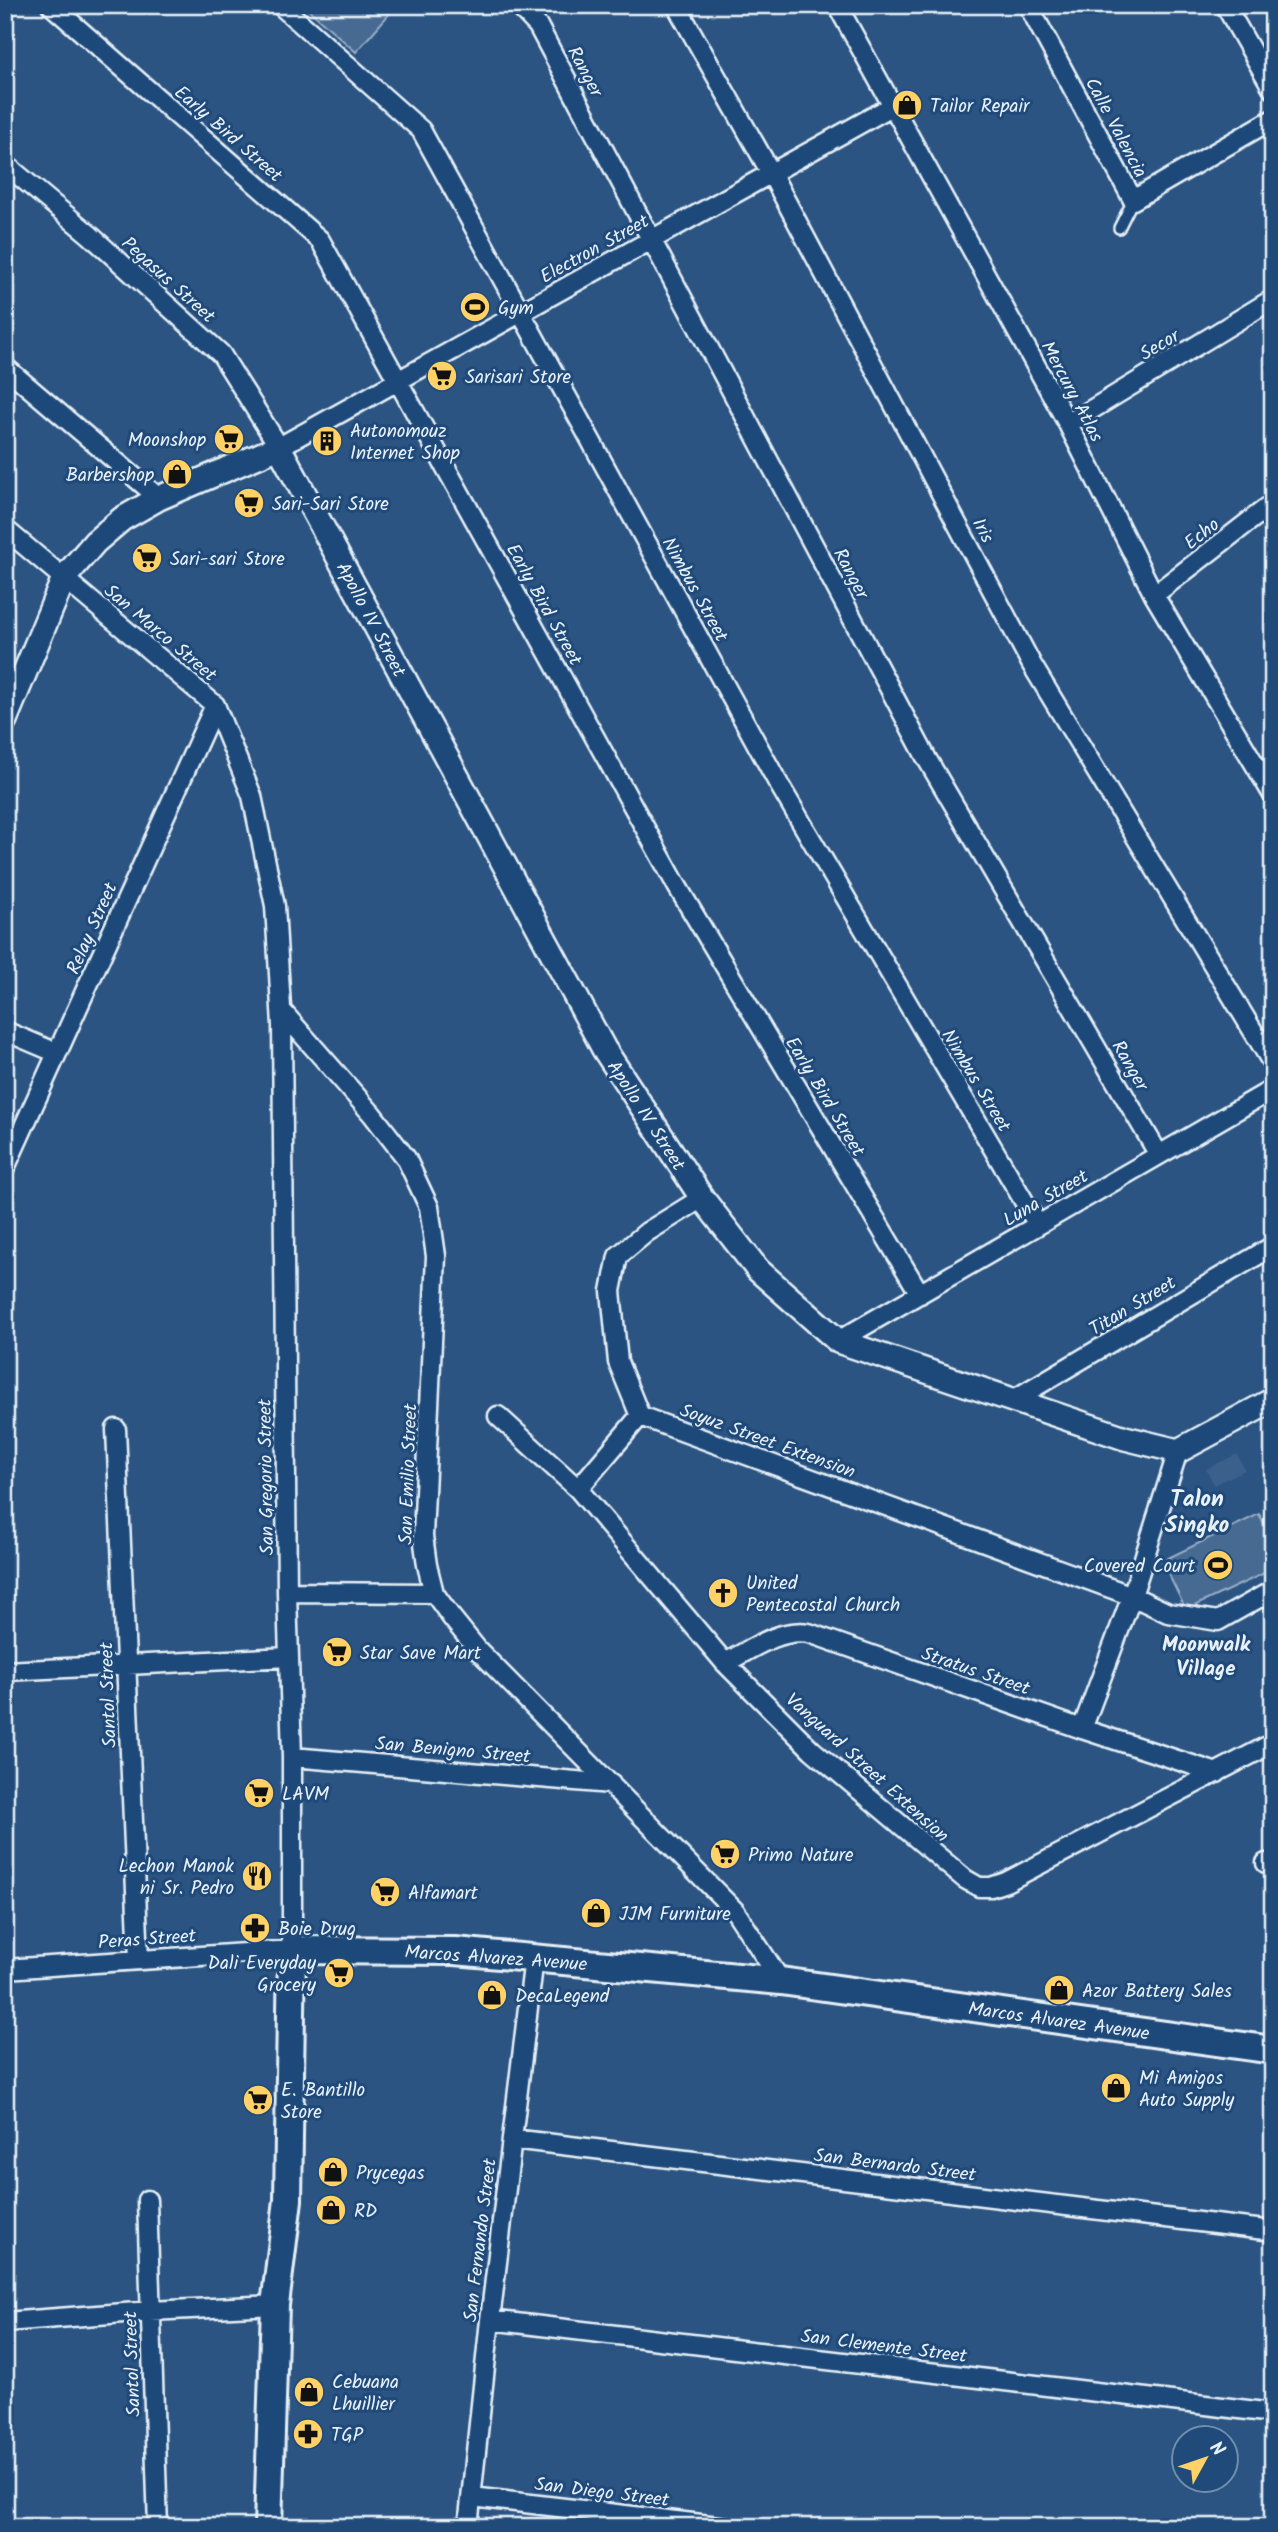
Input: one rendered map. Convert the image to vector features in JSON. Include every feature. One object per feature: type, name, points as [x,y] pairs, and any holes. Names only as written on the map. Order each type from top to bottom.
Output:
[{"type":"main road","name":"Marcos Alvarez Avenue","points":[[292,1950],[455,1951],[781,1981],[1273,2050]]},
{"type":"main road","points":[[268,2527],[275,2305],[288,2200],[292,1950]]},
{"type":"street","name":"Early Bird Street","points":[[51,5],[320,240],[677,886],[920,1294]]},
{"type":"street","name":"Nimbus Street","points":[[280,5],[421,130],[777,781],[1038,1225]]},
{"type":"street","name":"Ranger","points":[[518,5],[538,26],[927,759],[1159,1155]]},
{"type":"street","name":"Iris","points":[[676,5],[771,173],[1032,665],[1273,1064]]},
{"type":"street","name":"Mercury Atlas","points":[[837,5],[1068,424],[1154,596],[1273,795]]},
{"type":"street","name":"Calle Valencia","points":[[1028,5],[1133,200],[1273,119]]},
{"type":"street","points":[[1225,5],[1273,89]]},
{"type":"street","name":"Electron Street","points":[[279,447],[892,106]]},
{"type":"street","name":"Pegasus Street","points":[[5,164],[90,235],[221,354],[279,447]]},
{"type":"street","name":"Secor","points":[[1068,424],[1268,302],[1273,303]]},
{"type":"street","points":[[5,367],[159,498]]},
{"type":"street","points":[[5,720],[64,578],[95,542],[122,519],[159,498],[279,447]]},
{"type":"street","name":"Apollo IV Street","points":[[279,447],[604,1049],[702,1198],[758,1270],[838,1341],[1125,1438],[1178,1451]]},
{"type":"street","name":"Echo","points":[[1154,596],[1273,503]]},
{"type":"street","name":"San Marco Street","points":[[5,529],[215,705],[251,796],[275,906],[281,1006]]},
{"type":"street","name":"Relay Street","points":[[5,1168],[215,705]]},
{"type":"street","name":"San Gregorio Street","points":[[281,1006],[287,1592],[292,1757],[292,1950]]},
{"type":"street","name":"San Emilio Street","points":[[281,1006],[406,1158],[429,1207],[436,1256],[423,1536],[434,1593],[477,1649],[735,1911],[781,1981]]},
{"type":"street","points":[[5,1031],[57,1053]]},
{"type":"street","name":"Luna Street","points":[[838,1341],[1273,1089]]},
{"type":"street","points":[[578,1489],[640,1416],[618,1362],[611,1292],[618,1256],[647,1233],[702,1198]]},
{"type":"street","name":"Titan Street","points":[[1013,1400],[1273,1245]]},
{"type":"street","points":[[1082,1729],[1132,1596],[1178,1451],[1273,1400]]},
{"type":"street","name":"Vanguard Street Extension","points":[[498,1416],[578,1489],[725,1663],[812,1751],[950,1868],[979,1887],[991,1887],[1006,1882],[1273,1743]]},
{"type":"street","name":"Soyuz Street Extension","points":[[640,1416],[1132,1596],[1168,1614],[1218,1621],[1273,1590]]},
{"type":"street","name":"Santol Street","points":[[116,1429],[139,1960]]},
{"type":"street","points":[[287,1592],[434,1593]]},
{"type":"street","name":"Stratus Street","points":[[725,1663],[794,1630],[808,1633],[1217,1773]]},
{"type":"street","points":[[5,1671],[289,1657]]},
{"type":"street","name":"San Benigno Street","points":[[292,1757],[611,1784]]},
{"type":"street","name":"Peras Street","points":[[5,1969],[292,1950]]},
{"type":"street","name":"San Fernando Street","points":[[468,2527],[490,2319],[534,1958]]},
{"type":"street","name":"San Bernardo Street","points":[[512,2139],[1273,2231]]},
{"type":"street","name":"Santol Street","points":[[147,2200],[158,2527]]},
{"type":"street","points":[[5,2322],[275,2305]]},
{"type":"street","name":"San Clemente Street","points":[[490,2319],[1273,2413]]},
{"type":"street","name":"San Diego Street","points":[[472,2497],[727,2527]]},
{"type":"lane","points":[[1119,228],[1133,200]]},
{"type":"shaded area","points":[[313,5],[397,5],[356,52],[309,10]]},
{"type":"shaded area","points":[[1237,1454],[1245,1470],[1214,1485],[1206,1469]]},
{"type":"shaded area","name":"Covered Court","points":[[1259,1514],[1273,1541],[1273,1569],[1186,1610],[1162,1561]]},
{"type":"place","name":"Tailor Repair","points":[[907,105]]},
{"type":"place","name":"Gym","points":[[475,307]]},
{"type":"place","name":"Sarisari Store","points":[[442,376]]},
{"type":"place","name":"Moonshop","points":[[229,439]]},
{"type":"place","name":"Autonomouz Internet Shop","points":[[327,441]]},
{"type":"place","name":"Barbershop","points":[[177,474]]},
{"type":"place","name":"Sari-Sari Store","points":[[249,503]]},
{"type":"place","name":"Sari-sari Store","points":[[147,558]]},
{"type":"place","name":"Covered Court","points":[[1218,1565]]},
{"type":"place","name":"United Pentecostal Church","points":[[723,1593]]},
{"type":"place","name":"Star Save Mart","points":[[337,1652]]},
{"type":"place","name":"LAVM","points":[[259,1793]]},
{"type":"place","name":"Primo Nature","points":[[725,1854]]},
{"type":"place","name":"Lechon Manok ni Sr. Pedro","points":[[257,1876]]},
{"type":"place","name":"Alfamart","points":[[385,1892]]},
{"type":"place","name":"JJM Furniture","points":[[596,1913]]},
{"type":"place","name":"Boie Drug","points":[[255,1928]]},
{"type":"place","name":"Dali Everyday Grocery","points":[[339,1973]]},
{"type":"place","name":"Azor Battery Sales","points":[[1059,1990]]},
{"type":"place","name":"DecaLegend","points":[[492,1995]]},
{"type":"place","name":"Mi Amigos Auto Supply","points":[[1116,2088]]},
{"type":"place","name":"E. Bantillo Store","points":[[258,2100]]},
{"type":"place","name":"Prycegas","points":[[333,2172]]},
{"type":"place","name":"RD","points":[[331,2210]]},
{"type":"place","name":"Cebuana Lhuillier","points":[[309,2392]]},
{"type":"place","name":"TGP","points":[[308,2434]]},
{"type":"district","name":"Talon Singko","points":[[1197,1511]]},
{"type":"district","name":"Moonwalk Village","points":[[1206,1656]]}]
